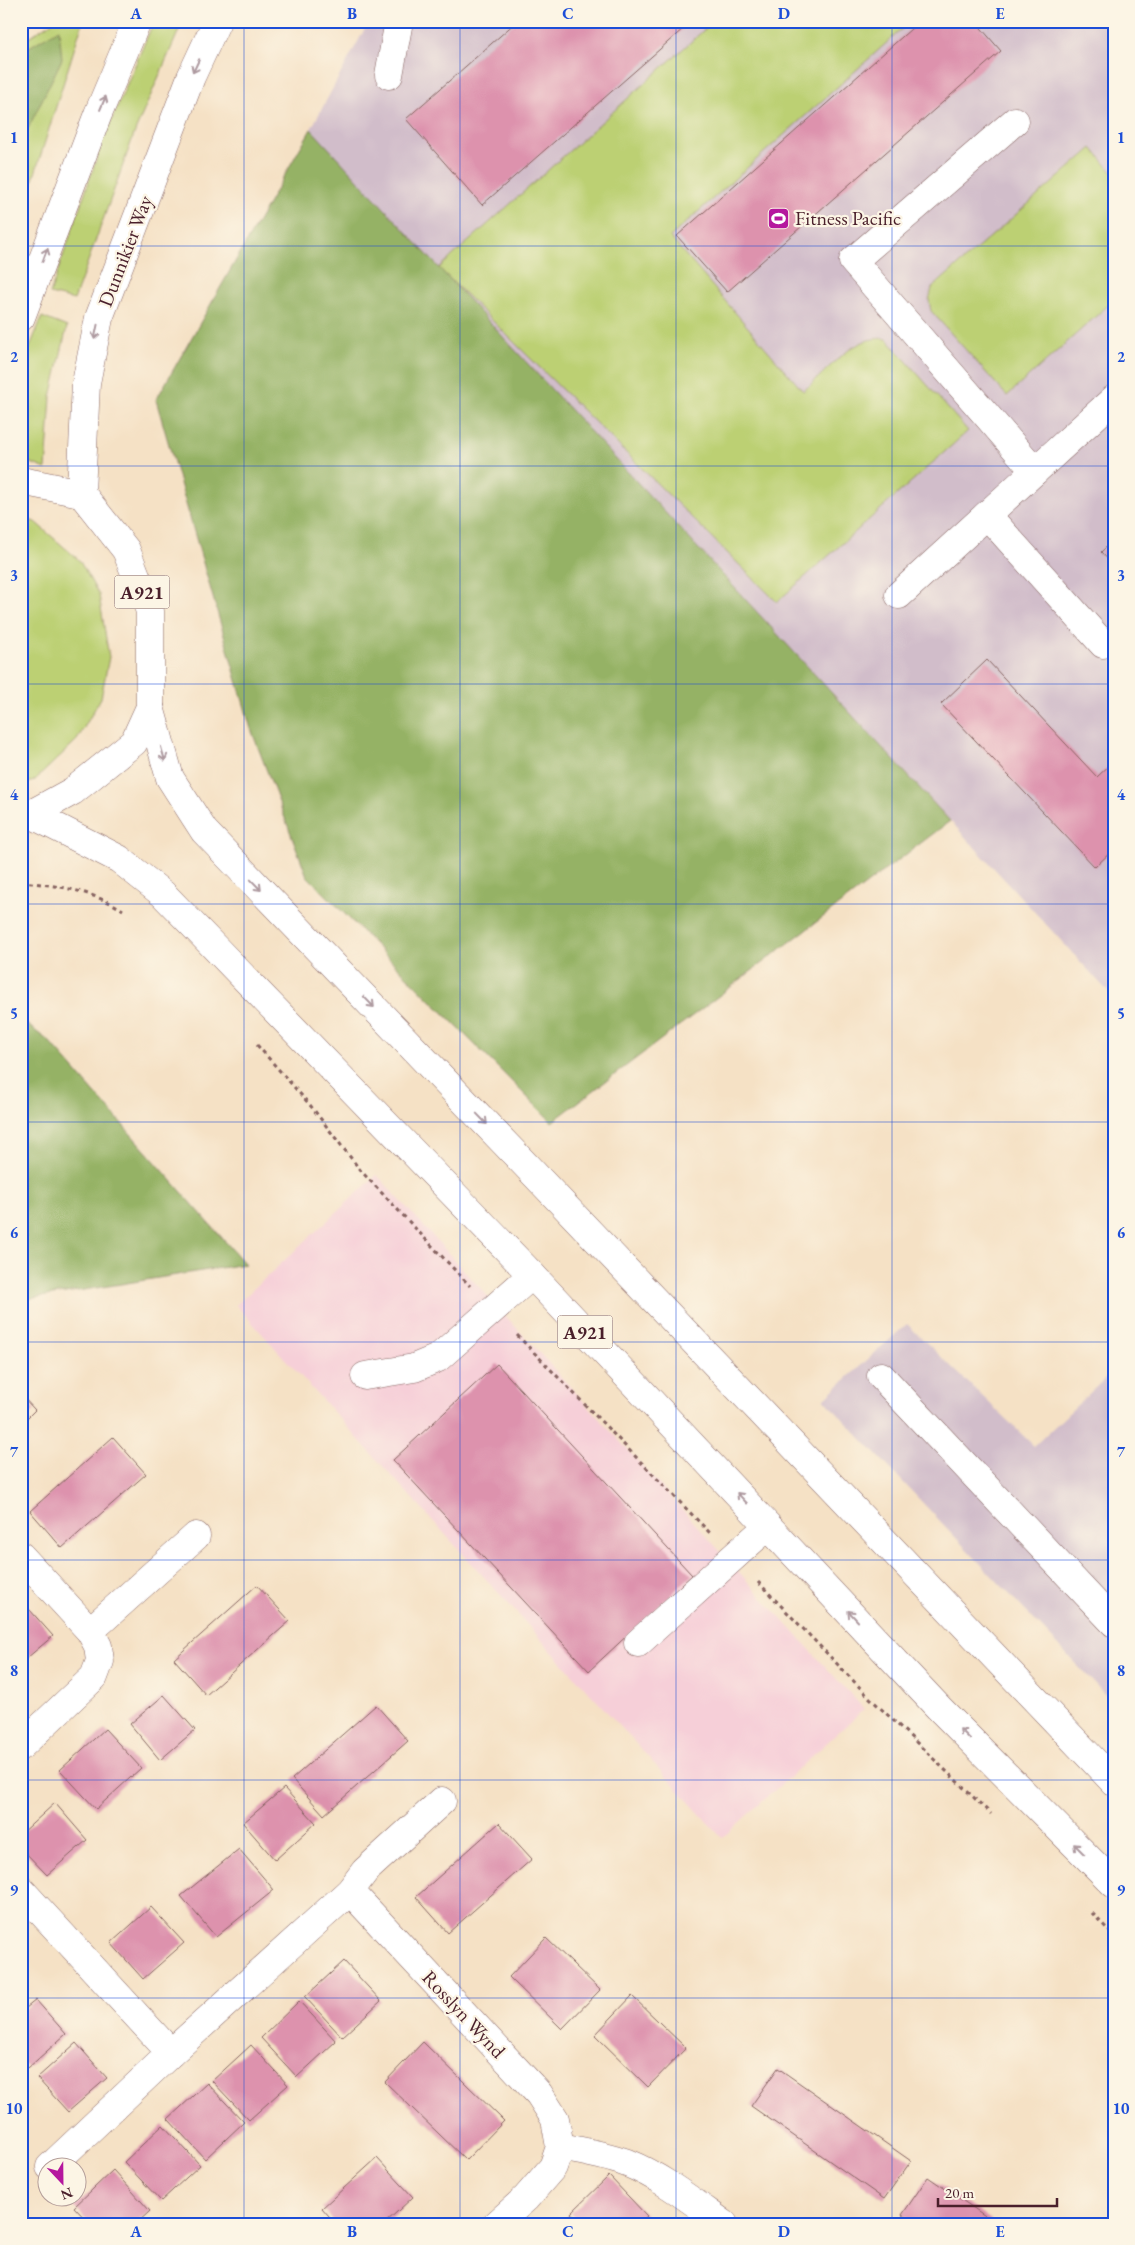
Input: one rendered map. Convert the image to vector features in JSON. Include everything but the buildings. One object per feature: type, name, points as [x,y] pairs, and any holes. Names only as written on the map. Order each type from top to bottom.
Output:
[{"type":"main road","points":[[21,317],[98,114],[137,21]]},
{"type":"main road","name":"Dunnikier Way","points":[[81,493],[86,383],[100,318],[191,77],[217,21]]},
{"type":"main road","points":[[389,75],[399,21]]},
{"type":"main road","points":[[1015,121],[853,261],[1035,471]]},
{"type":"main road","points":[[899,595],[1114,399]]},
{"type":"main road","points":[[21,481],[81,493]]},
{"type":"main road","name":"A921","points":[[81,493],[126,550],[150,611],[150,708],[170,778],[204,831],[1110,1775]]},
{"type":"main road","points":[[987,515],[1103,644]]},
{"type":"main road","name":"A921","points":[[26,814],[73,791],[134,742],[150,708]]},
{"type":"main road","name":"A921","points":[[26,814],[119,859],[163,894],[532,1275],[939,1708],[1114,1884]]},
{"type":"main road","points":[[365,1376],[414,1368],[438,1358],[532,1275]]},
{"type":"main road","points":[[881,1376],[1114,1623]]},
{"type":"main road","points":[[638,1643],[768,1526]]},
{"type":"main road","points":[[90,1631],[196,1536]]},
{"type":"main road","points":[[21,1556],[90,1631],[98,1646],[100,1660],[94,1677],[21,1746]]},
{"type":"main road","points":[[60,2158],[171,2053],[350,1891],[365,1871],[442,1801]]},
{"type":"main road","points":[[21,1890],[171,2053]]},
{"type":"main road","name":"Rosslyn Wynd","points":[[350,1891],[539,2094],[555,2119],[560,2147]]},
{"type":"main road","points":[[497,2224],[526,2198],[553,2167],[560,2147],[598,2154],[627,2163],[666,2183],[724,2224]]},
{"type":"path","points":[[21,29],[36,21]]},
{"type":"path","points":[[21,882],[49,884],[86,892],[121,908],[128,914]]},
{"type":"path","points":[[251,1038],[310,1105],[362,1172],[493,1311],[870,1698],[993,1815]]},
{"type":"path","points":[[1087,1908],[1114,1936]]},
{"type":"shaded area","points":[[369,21],[1114,21],[1114,998],[311,129]]},
{"type":"shaded area","points":[[377,1175],[864,1709],[722,1838],[236,1305]]},
{"type":"shaded area","points":[[907,1324],[1034,1446],[1114,1370],[1114,1704],[824,1399]]},
{"type":"green space","points":[[54,21],[83,21],[21,218],[21,42]]},
{"type":"green space","points":[[154,21],[183,21],[136,129],[74,300],[50,294],[103,140]]},
{"type":"green space","points":[[714,21],[911,21],[670,237],[803,391],[852,348],[863,342],[887,339],[968,431],[777,602],[439,268]]},
{"type":"green space","points":[[59,29],[62,59],[21,143],[21,52]]},
{"type":"green space","points":[[311,129],[950,821],[552,1122],[307,876],[251,729],[156,400]]},
{"type":"green space","points":[[1092,148],[1114,174],[1114,300],[1007,396],[931,311],[929,300],[932,288]]},
{"type":"green space","points":[[42,317],[67,327],[51,397],[46,469],[21,459],[21,369]]},
{"type":"green space","points":[[21,517],[35,522],[79,560],[99,595],[109,657],[101,698],[77,740],[34,781],[21,785]]},
{"type":"green space","points":[[21,1020],[50,1042],[245,1264],[28,1299],[21,1289]]},
{"type":"place","name":"Fitness Pacific","points":[[779,218]]}]
